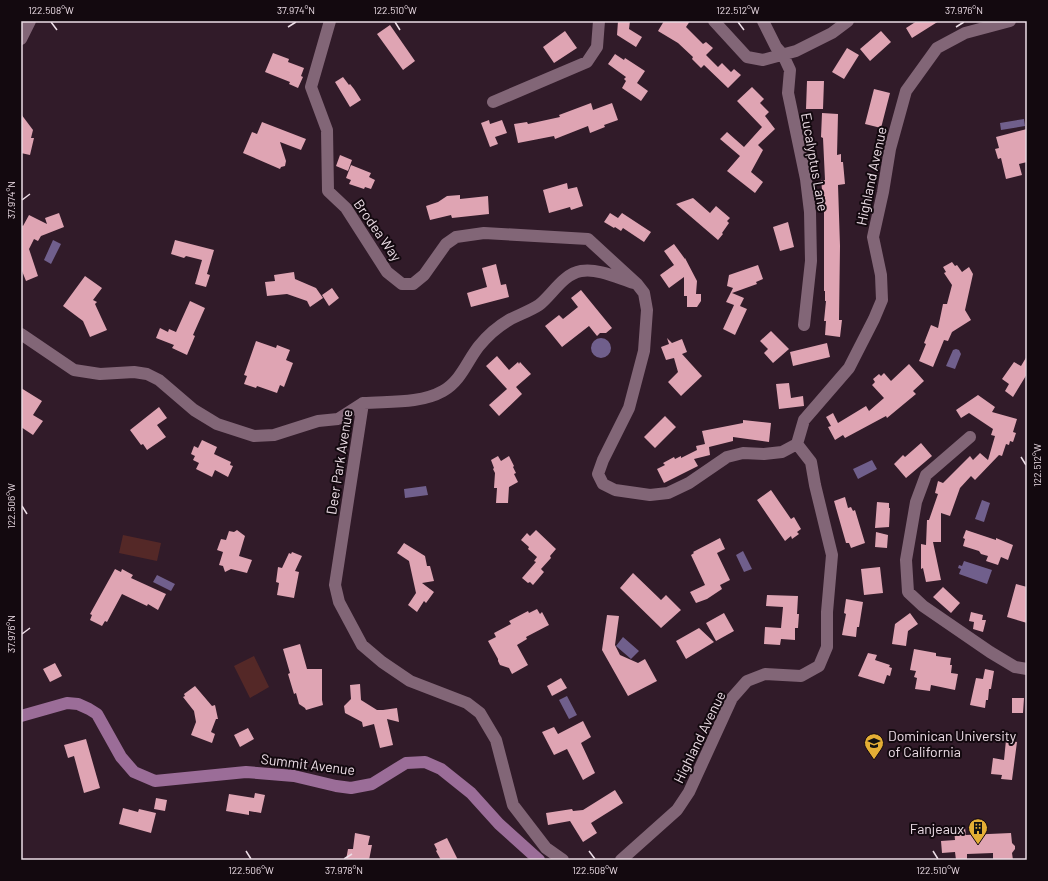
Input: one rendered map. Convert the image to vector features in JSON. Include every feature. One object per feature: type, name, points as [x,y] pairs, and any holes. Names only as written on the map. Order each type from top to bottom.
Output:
[{"type":"street","points":[[21,39],[30,21]]},
{"type":"street","name":"Brodea Way","points":[[330,21],[311,87],[327,130],[328,191],[346,208],[387,272],[402,284],[413,284],[424,275],[446,244],[456,237],[484,233],[588,239],[637,284]]},
{"type":"street","points":[[493,102],[587,62],[597,47],[599,21]]},
{"type":"street","points":[[714,21],[747,57],[763,60],[796,51],[832,32],[848,21]]},
{"type":"street","name":"Eucalyptus Lane","points":[[762,21],[776,47],[783,55],[790,70],[788,93],[806,178],[810,212],[811,261],[804,325]]},
{"type":"street","name":"Highland Avenue","points":[[622,860],[677,810],[689,792],[732,698],[747,681],[765,674],[801,676],[819,666],[825,654],[827,648],[827,612],[832,555],[815,485],[812,462],[797,444],[804,420],[849,368],[882,300],[881,275],[873,237],[883,192],[890,149],[906,90],[937,48],[965,33],[1010,21]]},
{"type":"street","name":"Deer Park Avenue","points":[[563,860],[546,848],[513,805],[496,740],[480,713],[467,703],[410,681],[382,662],[362,645],[339,602],[335,585],[363,403],[413,400],[433,396],[445,390],[460,376],[478,347],[491,332],[508,320],[538,305],[568,277],[580,271],[594,270],[637,284]]},
{"type":"street","points":[[637,284],[644,293],[647,310],[644,351],[629,408],[603,460],[598,474],[603,484],[615,490],[650,494],[668,493],[689,483],[727,457],[743,453],[764,454],[782,452],[797,444]]},
{"type":"street","points":[[21,334],[74,370],[100,374],[134,372],[147,374],[159,380],[194,410],[216,424],[254,436],[274,435],[318,421],[338,419],[363,403]]},
{"type":"street","points":[[970,437],[926,474],[916,502],[906,560],[908,592],[923,606],[990,652],[1015,667],[1027,669]]},
{"type":"street","name":"Summit Avenue","points":[[21,716],[67,703],[78,704],[89,709],[98,714],[122,757],[134,772],[154,781],[246,772],[294,776],[351,788],[372,784],[406,763],[425,762],[441,769],[471,793],[499,824],[539,860]]},
{"type":"shaded area","points":[[1024,119],[1025,126],[1001,130],[1000,123]]},
{"type":"shaded area","points":[[53,240],[61,244],[51,264],[44,260]]},
{"type":"shaded area","points":[[601,338],[608,341],[611,348],[608,355],[601,358],[594,355],[591,348],[594,341]]},
{"type":"shaded area","points":[[953,350],[959,350],[961,354],[955,369],[946,366]]},
{"type":"shaded area","points":[[872,460],[877,469],[858,479],[853,469]]},
{"type":"shaded area","points":[[426,486],[428,495],[405,498],[404,489]]},
{"type":"shaded area","points":[[982,500],[990,503],[984,522],[975,519]]},
{"type":"shaded area","points":[[123,535],[161,543],[157,561],[119,553]]},
{"type":"shaded area","points":[[743,551],[752,569],[744,572],[736,555]]},
{"type":"shaded area","points":[[964,561],[992,570],[987,584],[959,574],[961,569],[958,568],[959,565],[962,566]]},
{"type":"shaded area","points":[[157,575],[175,584],[171,591],[153,582]]},
{"type":"shaded area","points":[[623,637],[639,651],[631,659],[616,646]]},
{"type":"shaded area","points":[[254,656],[269,687],[250,698],[234,666]]},
{"type":"shaded area","points":[[567,696],[577,715],[569,719],[559,700]]},
{"type":"building","points":[[618,21],[630,21],[629,29],[642,37],[636,47],[617,35]]},
{"type":"building","points":[[664,21],[690,21],[686,27],[703,44],[706,42],[713,48],[706,55],[718,67],[722,63],[731,72],[734,69],[741,75],[728,88],[704,65],[701,68],[692,59],[693,57],[678,43],[658,31]]},
{"type":"building","points":[[917,21],[939,21],[912,38],[906,28]]},
{"type":"building","points":[[390,25],[415,61],[403,70],[377,34]]},
{"type":"building","points":[[565,31],[577,48],[554,63],[543,47]]},
{"type":"building","points":[[881,31],[891,42],[870,61],[860,49]]},
{"type":"building","points":[[847,48],[859,55],[844,79],[832,72]]},
{"type":"building","points":[[273,53],[289,59],[288,62],[304,68],[301,76],[303,77],[298,88],[289,84],[290,82],[265,72]]},
{"type":"building","points":[[615,54],[624,60],[625,58],[645,71],[637,83],[648,91],[641,101],[622,88],[626,81],[624,79],[626,77],[608,64]]},
{"type":"building","points":[[343,77],[354,89],[361,100],[350,107],[335,82]]},
{"type":"building","points":[[807,81],[824,81],[823,109],[806,109]]},
{"type":"building","points":[[752,87],[764,99],[760,103],[769,112],[765,116],[775,129],[758,145],[763,150],[751,172],[763,182],[755,193],[727,171],[740,156],[720,139],[727,132],[744,147],[762,127],[737,101]]},
{"type":"building","points":[[874,89],[890,93],[881,128],[865,124]]},
{"type":"building","points":[[591,103],[593,110],[612,103],[618,120],[604,125],[605,127],[590,133],[588,126],[555,139],[554,136],[518,143],[514,124],[527,122],[528,124],[560,117],[559,115]]},
{"type":"building","points":[[822,113],[838,114],[837,155],[841,154],[845,184],[838,185],[840,246],[839,320],[842,320],[840,337],[825,335],[826,321],[824,321],[826,301],[824,291],[824,209],[821,180],[825,180],[823,138],[821,137]]},
{"type":"building","points":[[21,114],[33,130],[31,138],[34,138],[30,155],[21,153]]},
{"type":"building","points":[[489,120],[490,124],[502,120],[507,133],[495,137],[498,144],[490,147],[481,123]]},
{"type":"building","points":[[262,122],[306,139],[301,150],[280,142],[286,161],[285,166],[281,167],[280,169],[243,153],[252,132],[257,134]]},
{"type":"building","points":[[1027,129],[1027,162],[1019,164],[1022,175],[1006,179],[1001,158],[998,159],[995,149],[999,148],[996,137]]},
{"type":"building","points":[[340,155],[352,160],[348,171],[336,166]]},
{"type":"building","points":[[351,165],[371,173],[369,177],[375,180],[371,189],[365,187],[364,189],[349,184],[351,180],[346,178]]},
{"type":"building","points":[[567,183],[568,189],[577,187],[583,206],[571,210],[570,207],[549,213],[543,190]]},
{"type":"building","points":[[460,195],[460,199],[488,196],[489,214],[452,218],[451,215],[430,220],[426,206],[438,202],[447,196]]},
{"type":"building","points":[[693,198],[710,213],[716,206],[730,218],[727,221],[729,223],[722,233],[723,234],[718,240],[676,204]]},
{"type":"building","points":[[59,213],[64,227],[41,236],[38,241],[34,239],[29,249],[38,276],[26,281],[21,270],[21,225],[23,226],[29,215],[47,224],[45,218]]},
{"type":"building","points":[[610,213],[618,218],[622,213],[651,232],[644,242],[623,228],[621,231],[604,222]]},
{"type":"building","points":[[788,222],[794,247],[780,251],[773,227]]},
{"type":"building","points":[[175,240],[214,250],[207,274],[210,275],[206,287],[195,284],[202,260],[186,256],[184,258],[171,254]]},
{"type":"building","points":[[674,244],[685,258],[697,281],[696,294],[701,294],[701,301],[697,307],[687,307],[687,296],[684,296],[684,277],[669,288],[660,275],[674,265],[664,251]]},
{"type":"building","points":[[952,262],[955,266],[957,265],[962,272],[969,267],[973,274],[965,310],[971,320],[952,332],[948,341],[944,340],[933,367],[919,361],[926,344],[924,343],[931,325],[938,328],[943,304],[947,304],[952,285],[944,273],[946,272],[943,267]]},
{"type":"building","points":[[496,264],[501,285],[506,284],[509,297],[471,307],[467,293],[487,287],[482,268]]},
{"type":"building","points":[[758,265],[763,279],[756,282],[757,284],[732,293],[744,298],[740,306],[747,309],[735,335],[723,329],[734,305],[726,302],[733,288],[727,286],[729,275]]},
{"type":"building","points":[[294,272],[295,279],[316,288],[323,298],[310,307],[307,301],[287,294],[267,296],[265,282],[275,281],[274,275]]},
{"type":"building","points":[[85,276],[102,288],[93,300],[97,302],[95,304],[107,330],[90,337],[83,321],[63,306]]},
{"type":"building","points":[[332,288],[339,298],[329,306],[322,295]]},
{"type":"building","points":[[581,290],[612,328],[606,333],[600,333],[597,336],[589,326],[562,347],[545,326],[559,315],[563,319],[578,307],[571,298]]},
{"type":"building","points":[[190,301],[205,308],[193,335],[195,336],[187,355],[172,348],[174,345],[156,338],[160,328],[168,332],[169,329],[176,332]]},
{"type":"building","points":[[771,331],[789,349],[773,363],[764,353],[768,349],[760,341]]},
{"type":"building","points":[[667,338],[672,343],[682,339],[687,352],[682,354],[702,376],[681,396],[668,382],[678,372],[674,358],[666,360],[661,347],[669,344]]},
{"type":"building","points":[[256,341],[276,348],[277,345],[290,350],[286,360],[293,363],[284,387],[280,385],[277,393],[257,386],[256,388],[244,384],[247,376],[244,375]]},
{"type":"building","points":[[827,343],[830,357],[793,366],[790,352]]},
{"type":"building","points":[[497,356],[509,370],[520,362],[531,374],[516,387],[522,394],[499,416],[489,405],[507,389],[486,366]]},
{"type":"building","points":[[1027,356],[1027,374],[1013,397],[1005,391],[1009,384],[1002,379],[1014,362],[1021,366]]},
{"type":"building","points":[[909,364],[924,381],[913,391],[916,394],[887,418],[886,416],[845,438],[843,435],[835,440],[828,427],[831,426],[826,417],[833,413],[838,423],[866,406],[869,411],[884,398],[872,385],[875,382],[873,379],[879,374],[881,376],[884,373],[891,381]]},
{"type":"building","points":[[789,383],[791,398],[803,396],[804,406],[779,409],[776,384]]},
{"type":"building","points":[[21,388],[42,401],[33,415],[43,421],[33,435],[21,427]]},
{"type":"building","points":[[978,395],[995,407],[992,412],[1017,419],[1013,432],[1016,433],[1013,442],[1010,441],[1009,445],[1006,444],[1002,456],[999,455],[975,480],[971,476],[960,488],[950,516],[941,513],[941,542],[933,542],[941,580],[926,582],[923,568],[921,569],[921,544],[926,545],[927,520],[929,520],[938,494],[935,493],[938,481],[943,483],[970,456],[973,460],[980,453],[988,460],[995,436],[991,435],[993,429],[969,413],[961,418],[956,410]]},
{"type":"building","points":[[159,407],[167,418],[157,425],[166,437],[147,450],[143,444],[141,445],[130,430]]},
{"type":"building","points":[[665,416],[676,427],[655,448],[644,437]]},
{"type":"building","points":[[743,420],[771,423],[769,442],[733,437],[733,441],[709,447],[710,455],[694,459],[698,466],[664,483],[657,469],[665,465],[663,463],[674,457],[675,459],[681,456],[681,458],[697,450],[696,446],[705,444],[702,431],[743,423]]},
{"type":"building","points":[[202,440],[217,447],[214,454],[231,462],[230,465],[233,466],[228,477],[215,470],[212,477],[196,469],[199,463],[193,460],[195,456],[191,454],[194,446],[198,448]]},
{"type":"building","points":[[921,443],[932,456],[906,478],[894,464],[903,455],[905,457]]},
{"type":"building","points":[[498,456],[501,461],[509,456],[514,466],[513,467],[516,473],[514,474],[518,482],[509,487],[508,503],[496,503],[497,488],[494,488],[495,473],[491,460]]},
{"type":"building","points":[[771,490],[791,519],[794,517],[801,529],[797,532],[799,534],[792,539],[791,536],[785,541],[757,500]]},
{"type":"building","points":[[845,497],[848,508],[851,507],[853,511],[855,510],[865,543],[851,548],[849,543],[846,543],[834,501]]},
{"type":"building","points":[[877,502],[889,503],[889,527],[875,528]]},
{"type":"building","points":[[237,530],[245,536],[239,556],[252,560],[247,573],[231,569],[225,572],[223,566],[219,565],[223,552],[217,550],[221,539],[226,540],[229,531],[234,532]]},
{"type":"building","points":[[536,530],[556,549],[550,556],[551,558],[541,569],[544,572],[533,585],[522,578],[536,562],[534,561],[537,557],[521,540],[527,533],[530,536]]},
{"type":"building","points":[[966,530],[996,540],[996,538],[1013,545],[1008,560],[1001,557],[998,565],[986,561],[988,556],[981,554],[979,551],[963,546],[965,539],[963,538]]},
{"type":"building","points":[[876,532],[888,535],[887,548],[875,547]]},
{"type":"building","points":[[720,538],[725,549],[717,553],[730,580],[720,585],[722,589],[707,599],[696,603],[690,592],[705,585],[691,555],[694,553],[693,552]]},
{"type":"building","points":[[404,543],[425,556],[427,566],[430,566],[434,581],[422,583],[434,592],[426,603],[424,601],[417,612],[408,605],[416,593],[409,561],[397,553]]},
{"type":"building","points":[[292,552],[302,556],[295,571],[299,572],[294,598],[277,595],[279,583],[276,582],[278,567],[282,568],[289,553],[291,554]]},
{"type":"building","points":[[880,567],[883,593],[864,595],[861,569]]},
{"type":"building","points":[[115,569],[121,572],[122,569],[133,575],[131,578],[166,594],[158,610],[148,604],[147,606],[122,594],[107,622],[105,621],[102,626],[90,620],[92,615],[90,614]]},
{"type":"building","points":[[633,573],[661,600],[666,595],[681,610],[661,628],[620,588]]},
{"type":"building","points":[[1016,584],[1027,587],[1027,623],[1007,617]]},
{"type":"building","points":[[943,587],[960,603],[951,613],[933,597]]},
{"type":"building","points":[[767,595],[798,596],[797,614],[799,614],[798,628],[795,628],[795,640],[781,639],[780,645],[764,644],[765,627],[781,628],[783,607],[766,606]]},
{"type":"building","points":[[846,599],[863,602],[856,637],[842,635],[846,614],[844,613]]},
{"type":"building","points":[[537,609],[540,614],[542,612],[549,625],[526,637],[527,639],[517,645],[528,665],[512,674],[509,668],[500,665],[488,641],[496,637],[494,633],[511,624],[509,621],[528,611],[529,613]]},
{"type":"building","points":[[971,612],[983,615],[982,620],[986,620],[983,632],[973,629],[974,622],[969,621]]},
{"type":"building","points":[[724,613],[734,631],[716,641],[706,623]]},
{"type":"building","points":[[910,613],[918,624],[908,631],[906,646],[892,644],[895,624]]},
{"type":"building","points":[[607,615],[619,616],[615,645],[620,655],[638,663],[645,659],[657,681],[628,696],[602,650]]},
{"type":"building","points":[[699,628],[714,642],[686,659],[676,641]]},
{"type":"building","points":[[300,644],[307,669],[322,669],[323,705],[306,710],[299,704],[296,693],[294,694],[283,649]]},
{"type":"building","points":[[914,649],[936,653],[936,656],[951,658],[951,673],[958,674],[955,690],[931,685],[930,691],[915,689],[917,678],[914,677],[916,671],[910,670]]},
{"type":"building","points":[[868,653],[877,655],[875,660],[890,665],[889,667],[892,668],[890,676],[887,675],[884,684],[858,676]]},
{"type":"building","points":[[55,663],[62,676],[50,682],[43,669]]},
{"type":"building","points":[[985,669],[994,671],[991,689],[989,689],[988,700],[986,700],[985,708],[970,705],[976,678],[983,679]]},
{"type":"building","points":[[561,678],[567,688],[552,696],[547,686]]},
{"type":"building","points":[[360,684],[361,700],[377,710],[397,708],[399,722],[387,719],[393,745],[380,748],[374,724],[363,727],[362,722],[345,713],[344,706],[351,699],[350,685]]},
{"type":"building","points":[[195,686],[212,706],[215,705],[218,719],[216,719],[211,732],[215,734],[212,743],[191,735],[196,722],[194,711],[183,697],[185,696],[184,694]]},
{"type":"building","points":[[1012,698],[1024,698],[1023,713],[1012,713]]},
{"type":"building","points":[[583,721],[591,737],[581,743],[595,773],[583,780],[567,749],[554,755],[542,732],[554,727],[558,734]]},
{"type":"building","points":[[248,728],[254,739],[240,747],[234,735]]},
{"type":"building","points":[[86,739],[100,788],[84,793],[74,756],[68,758],[64,745]]},
{"type":"building","points":[[1006,740],[1017,742],[1012,780],[1001,779],[1002,775],[991,774],[993,758],[1004,760]]},
{"type":"building","points":[[615,790],[623,803],[591,823],[597,833],[583,842],[570,821],[548,825],[546,813],[572,809],[573,811],[583,810]]},
{"type":"building","points":[[255,793],[265,795],[261,813],[249,811],[249,815],[226,811],[229,794],[254,798]]},
{"type":"building","points":[[156,798],[167,800],[165,811],[154,809]]},
{"type":"building","points":[[123,808],[138,812],[139,809],[156,813],[151,833],[119,824]]},
{"type":"building","name":"Fanjeaux","points":[[965,828],[966,835],[1011,833],[1012,843],[1015,846],[1012,853],[1013,860],[993,860],[993,853],[967,854],[967,860],[956,860],[955,852],[942,853],[941,841],[955,840],[954,829]]},
{"type":"building","points":[[355,833],[370,836],[368,845],[372,845],[369,860],[346,860],[348,849],[353,849]]},
{"type":"building","points":[[447,838],[458,860],[441,860],[436,851],[437,850],[434,844]]},
{"type":"place","name":"Dominican University of California","points":[[874,760]]},
{"type":"place","name":"Fanjeaux","points":[[978,845]]}]
